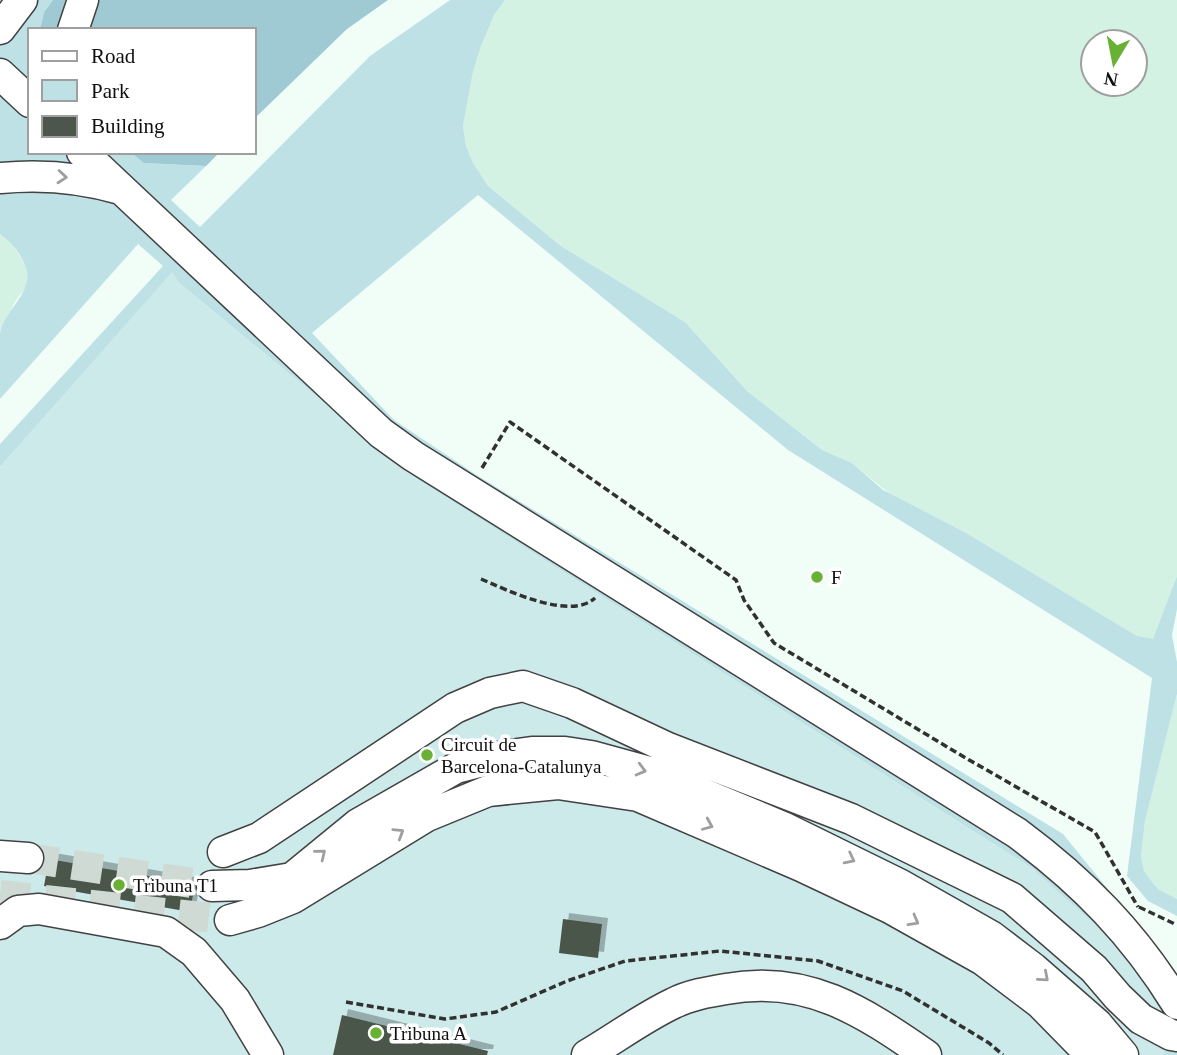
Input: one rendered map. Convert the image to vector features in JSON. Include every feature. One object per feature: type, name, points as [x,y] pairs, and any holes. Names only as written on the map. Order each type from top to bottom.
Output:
[{"type":"street","points":[[0,29],[22,0]]},
{"type":"street","points":[[74,28],[83,0]]},
{"type":"street","points":[[0,74],[28,101]]},
{"type":"street","points":[[84,154],[381,433],[413,456],[1017,833],[1087,889],[1129,936],[1177,1004]]},
{"type":"street","points":[[0,178],[27,175],[61,176],[122,190]]},
{"type":"street","points":[[223,852],[259,838],[455,708],[490,693],[523,686],[572,703],[668,748],[851,819],[1012,898],[1094,969],[1141,1019],[1177,1036]]},
{"type":"street","points":[[212,886],[250,885],[292,878],[358,824],[456,768],[532,752],[565,752],[591,756],[653,773],[783,827],[901,885],[992,936],[1097,1024],[1124,1055]]},
{"type":"street","points":[[230,920],[293,898],[427,816],[488,791],[558,783],[638,796],[777,855],[890,908],[983,960],[1040,1003],[1091,1055]]},
{"type":"street","points":[[0,924],[18,911],[39,909],[166,932],[194,952],[235,1000],[268,1055]]},
{"type":"street","points":[[587,1055],[678,1012],[703,993],[760,984],[786,985],[823,994],[885,1027],[926,1055]]},
{"type":"path","points":[[478,475],[510,422],[736,580],[744,600],[774,643],[1095,832],[1139,907],[1177,925]]},
{"type":"path","points":[[481,579],[533,600],[562,606],[588,604],[600,593]]},
{"type":"path","points":[[1128,914],[1139,907]]},
{"type":"green space","points":[[0,0],[53,0],[44,12],[40,28],[28,28],[28,154],[133,154],[144,163],[206,166],[171,200],[200,227],[370,56],[450,0],[505,0],[494,15],[481,46],[463,126],[466,146],[473,163],[488,186],[561,246],[685,322],[747,391],[822,450],[852,463],[883,490],[968,534],[1137,636],[1153,639],[1177,576],[1177,609],[1172,635],[1177,662],[1177,694],[1145,821],[1141,856],[1144,871],[1158,889],[1177,899],[1177,916],[1148,901],[1127,876],[1152,678],[788,450],[478,195],[312,333],[394,420],[478,476],[1063,834],[1128,914],[1177,984],[1177,1055],[1163,1055],[1171,1035],[1033,869],[418,480],[179,283],[172,273],[0,467],[0,444],[163,266],[138,244],[0,399],[0,333],[24,290],[27,273],[17,250],[0,234]]},
{"type":"green space","points":[[505,0],[1177,0],[1177,576],[1153,640],[1137,636],[968,534],[891,495],[852,463],[822,450],[747,391],[685,322],[561,246],[488,186],[473,163],[466,146],[463,126],[481,46],[494,15]]},
{"type":"green space","points":[[0,234],[13,244],[27,269],[28,279],[26,288],[16,300],[0,331]]},
{"type":"green space","points":[[1177,694],[1177,899],[1158,889],[1144,871],[1141,856],[1145,821]]},
{"type":"shaded area","points":[[53,0],[388,0],[347,29],[256,117],[256,28],[40,28],[44,12]]},
{"type":"shaded area","points":[[133,154],[218,154],[206,166],[144,163]]},
{"type":"shaded area","name":"Circuit de Barcelona-Catalunya","points":[[172,272],[179,283],[418,480],[1033,869],[1128,954],[1175,1023],[1163,1055],[0,1055],[0,467]]},
{"type":"building","name":"Tribuna T1","points":[[49,859],[195,884],[190,912],[44,886]]},
{"type":"building","points":[[563,919],[602,924],[598,958],[559,953]]},
{"type":"building","name":"Tribuna A","points":[[342,1015],[488,1051],[487,1055],[333,1055]]},
{"type":"tunnel","points":[[28,858],[212,886]]},
{"type":"tunnel","points":[[0,895],[230,920]]},
{"type":"place","name":"F","points":[[817,577]]},
{"type":"place","name":"Circuit de Barcelona-Catalunya","points":[[427,755]]},
{"type":"place","name":"Tribuna T1","points":[[119,885]]},
{"type":"place","name":"Tribuna A","points":[[376,1033]]}]
